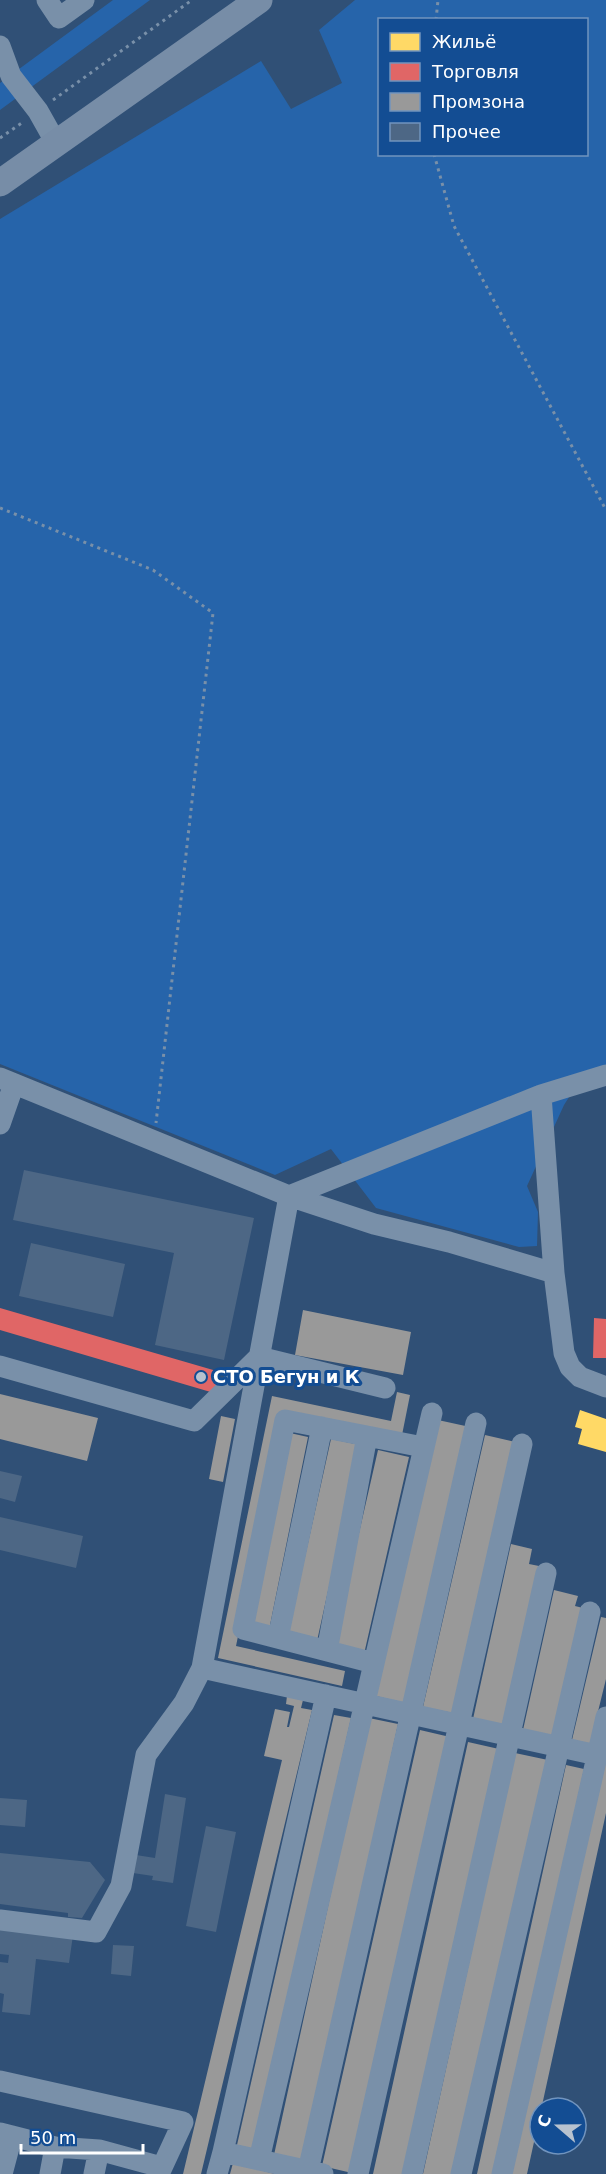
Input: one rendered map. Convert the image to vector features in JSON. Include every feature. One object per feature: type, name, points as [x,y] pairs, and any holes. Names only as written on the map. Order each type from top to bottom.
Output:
[{"type":"main road","points":[[0,183],[259,0]]},
{"type":"street","points":[[46,0],[59,18],[84,0]]},
{"type":"street","points":[[1,53],[10,76],[38,111],[56,144]]},
{"type":"street","points":[[289,1196],[541,1095],[606,1075]]},
{"type":"street","points":[[0,1124],[7,1081],[289,1196],[374,1224],[449,1242],[554,1273]]},
{"type":"street","points":[[541,1095],[554,1273],[564,1353],[570,1367],[580,1377],[606,1387]]},
{"type":"street","points":[[0,1920],[96,1932],[121,1886],[146,1755],[184,1703],[202,1668],[289,1196]]},
{"type":"street","points":[[0,1366],[194,1421],[259,1357]]},
{"type":"street","points":[[259,1357],[385,1388]]},
{"type":"street","points":[[259,2160],[432,1413]]},
{"type":"street","points":[[374,1663],[243,1629],[285,1420],[423,1447]]},
{"type":"street","points":[[224,2152],[315,2172],[411,1714],[476,1423]]},
{"type":"street","points":[[278,1638],[322,1427]]},
{"type":"street","points":[[327,1651],[367,1436]]},
{"type":"street","points":[[358,2174],[522,1444]]},
{"type":"street","points":[[412,2174],[546,1573]]},
{"type":"street","points":[[461,2174],[590,1612]]},
{"type":"street","points":[[202,1668],[597,1755]]},
{"type":"street","points":[[217,2174],[224,2152],[326,1695]]},
{"type":"street","points":[[502,2174],[606,1717]]},
{"type":"street","points":[[0,2081],[183,2122],[160,2170],[99,2150],[55,2147],[6,2135],[2,2174]]},
{"type":"street","points":[[50,2174],[55,2147]]},
{"type":"street","points":[[94,2174],[99,2150]]},
{"type":"path","points":[[0,138],[192,0]]},
{"type":"path","points":[[436,18],[438,0]]},
{"type":"path","points":[[435,156],[454,226],[606,510]]},
{"type":"path","points":[[0,508],[153,570],[213,613],[154,1141]]},
{"type":"shaded area","points":[[113,0],[150,0],[0,110],[0,83]]},
{"type":"shaded area","points":[[355,0],[606,0],[606,1070],[578,1083],[564,1105],[527,1186],[538,1212],[537,1246],[519,1247],[376,1208],[331,1149],[275,1175],[0,1064],[0,219],[261,61],[291,109],[342,83],[319,30]]},
{"type":"building: Жильё","points":[[580,1410],[606,1419],[606,1452],[578,1444],[582,1429],[575,1427]]},
{"type":"building: Торговля","points":[[0,1308],[220,1372],[214,1393],[0,1330]]},
{"type":"building: Торговля","points":[[594,1318],[606,1319],[606,1358],[593,1358]]},
{"type":"building: Промзона","points":[[303,1310],[411,1332],[403,1375],[295,1355]]},
{"type":"building: Промзона","points":[[397,1392],[410,1395],[401,1440],[283,1416],[236,1646],[345,1671],[342,1686],[218,1658],[272,1396],[391,1421]]},
{"type":"building: Промзона","points":[[0,1394],[98,1418],[87,1461],[0,1439]]},
{"type":"building: Промзона","points":[[221,1416],[235,1419],[223,1482],[209,1479]]},
{"type":"building: Промзона","points":[[438,1420],[470,1427],[404,1703],[372,1695]]},
{"type":"building: Промзона","points":[[290,1433],[308,1437],[269,1630],[252,1626]]},
{"type":"building: Промзона","points":[[485,1435],[515,1442],[453,1713],[423,1707]]},
{"type":"building: Промзона","points":[[331,1439],[360,1445],[317,1641],[288,1634]]},
{"type":"building: Промзона","points":[[378,1450],[409,1457],[364,1654],[333,1647]]},
{"type":"building: Промзона","points":[[511,1544],[532,1549],[529,1564],[539,1566],[505,1725],[473,1719]]},
{"type":"building: Промзона","points":[[554,1590],[578,1596],[575,1606],[583,1608],[554,1737],[523,1730]]},
{"type":"building: Промзона","points":[[601,1617],[606,1618],[606,1679],[590,1744],[572,1740]]},
{"type":"building: Промзона","points":[[287,1696],[303,1700],[301,1708],[312,1710],[201,2174],[183,2174],[282,1760],[264,1756],[275,1709],[290,1712],[287,1727],[289,1727],[294,1706],[286,1704]]},
{"type":"building: Промзона","points":[[334,1715],[351,1718],[254,2149],[237,2145]]},
{"type":"building: Промзона","points":[[369,1718],[398,1724],[303,2161],[274,2155]]},
{"type":"building: Промзона","points":[[420,1730],[450,1737],[352,2173],[322,2166]]},
{"type":"building: Промзона","points":[[468,1742],[499,1749],[405,2174],[373,2174]]},
{"type":"building: Промзона","points":[[606,1752],[606,1813],[544,2096],[529,2096]]},
{"type":"building: Промзона","points":[[515,1753],[548,1760],[457,2174],[423,2174]]},
{"type":"building: Промзона","points":[[566,1765],[584,1769],[495,2174],[477,2174]]},
{"type":"building: Промзона","points":[[528,2098],[528,2156],[531,2156],[527,2174],[511,2174]]},
{"type":"building: Промзона","points":[[233,2163],[275,2174],[230,2174]]},
{"type":"building: Прочее","points":[[24,1170],[254,1218],[224,1360],[155,1345],[174,1253],[13,1220]]},
{"type":"building: Прочее","points":[[31,1243],[125,1264],[113,1317],[19,1296]]},
{"type":"building: Прочее","points":[[0,1471],[22,1476],[15,1502],[0,1498]]},
{"type":"building: Прочее","points":[[0,1517],[83,1536],[76,1568],[0,1550]]},
{"type":"building: Прочее","points":[[165,1794],[186,1798],[173,1883],[152,1880],[153,1876],[133,1873],[136,1855],[155,1858]]},
{"type":"building: Прочее","points":[[0,1798],[27,1800],[25,1827],[0,1825]]},
{"type":"building: Прочее","points":[[206,1826],[236,1832],[216,1932],[186,1926]]},
{"type":"building: Прочее","points":[[0,1853],[90,1862],[105,1880],[82,1918],[68,1917],[68,1913],[0,1904]]},
{"type":"building: Прочее","points":[[0,1926],[73,1935],[69,1963],[36,1959],[30,2015],[2,2012],[4,1994],[0,1993],[0,1962],[8,1963],[9,1955],[0,1954]]},
{"type":"building: Прочее","points":[[113,1945],[134,1946],[131,1976],[111,1974]]},
{"type":"place","name":"СТО Бегун и К","points":[[201,1377]]}]
